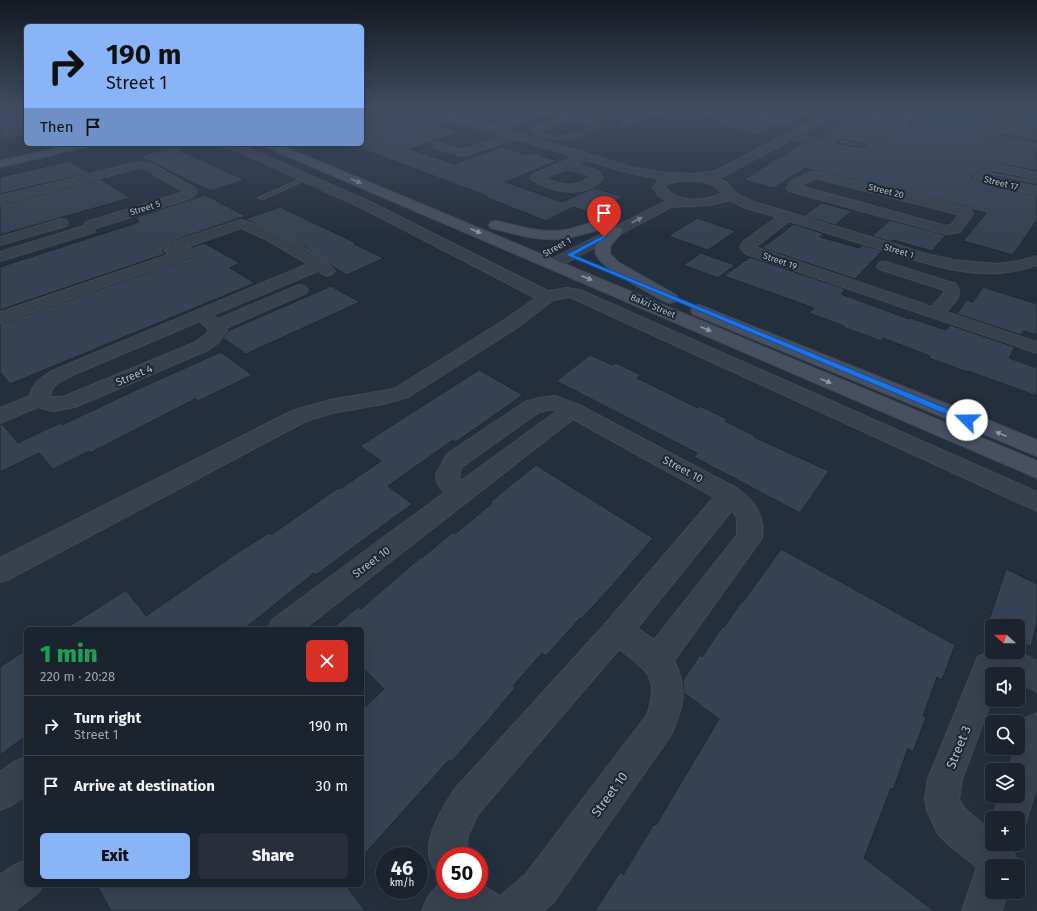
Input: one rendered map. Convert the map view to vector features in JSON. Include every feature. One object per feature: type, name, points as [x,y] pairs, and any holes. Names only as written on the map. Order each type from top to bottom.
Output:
[{"type":"main road","points":[[0,157],[36,151]]},
{"type":"main road","points":[[0,164],[44,151]]},
{"type":"main road","name":"Bakri Street","points":[[284,151],[548,257],[1037,470]]},
{"type":"main road","name":"Bakri Street","points":[[311,151],[496,225],[548,257],[569,255],[670,298],[1037,448]]},
{"type":"main road","points":[[496,225],[545,235],[565,234],[596,226]]},
{"type":"main road","points":[[612,225],[603,245],[604,255],[613,265],[670,298]]},
{"type":"street","points":[[242,151],[368,206],[547,297]]},
{"type":"street","points":[[454,151],[463,153],[471,151]]},
{"type":"street","points":[[563,151],[630,170],[665,176],[689,177]]},
{"type":"street","points":[[649,199],[658,194],[660,183],[666,180],[719,174],[764,151]]},
{"type":"street","points":[[564,164],[584,157]]},
{"type":"street","name":"Street 5","points":[[0,200],[136,165],[148,166],[191,191],[189,194],[181,198],[91,225],[88,229],[80,232],[0,257]]},
{"type":"street","points":[[630,170],[644,176],[672,198],[693,202],[707,202],[722,199],[726,196],[724,179],[735,166]]},
{"type":"street","name":"Street 17","points":[[1037,176],[992,166],[989,167],[980,178],[1037,191]]},
{"type":"street","name":"Street 20","points":[[816,174],[962,210],[967,213],[955,229],[950,230],[875,211],[797,190],[792,186],[809,175],[816,174]]},
{"type":"street","name":"Street 1","points":[[689,177],[712,181],[750,205],[927,259],[978,269],[1017,267],[1037,260]]},
{"type":"street","name":"Street 1","points":[[569,255],[612,225],[668,204],[693,202]]},
{"type":"street","name":"Street 1","points":[[707,202],[763,209]]},
{"type":"street","points":[[848,236],[875,211]]},
{"type":"street","name":"Street 19","points":[[786,217],[749,244],[746,248],[861,289],[1037,348]]},
{"type":"street","points":[[0,241],[74,219]]},
{"type":"street","name":"Street 1","points":[[548,257],[596,226],[612,225]]},
{"type":"street","points":[[0,318],[256,229],[319,265],[328,272],[325,278],[320,280],[68,370],[50,380],[43,387],[40,392],[40,399],[0,416]]},
{"type":"street","points":[[861,289],[898,251]]},
{"type":"street","points":[[884,266],[950,287],[952,294],[936,314]]},
{"type":"street","points":[[0,571],[299,416],[330,407],[383,398],[401,393],[512,323],[547,297],[558,293],[568,292],[574,293],[1037,502]]},
{"type":"street","name":"Street 4","points":[[40,399],[43,402],[56,404],[68,402],[202,346],[216,334],[218,330],[209,320]]},
{"type":"street","name":"Street 10","points":[[285,627],[572,410],[730,495],[740,503],[750,518],[751,529],[749,538],[657,660]]},
{"type":"street","points":[[448,847],[449,837],[455,822],[466,802],[617,631],[730,495]]},
{"type":"street","name":"Street 10","points":[[510,911],[516,908],[539,889],[660,724],[666,709],[668,690],[664,669],[657,660],[617,631]]},
{"type":"street","name":"Street 3","points":[[994,859],[951,821],[945,810],[942,799],[945,779],[990,667],[994,662],[1001,661],[1010,663],[1037,677]]},
{"type":"street","points":[[1025,769],[1037,729]]},
{"type":"street","points":[[0,793],[24,775]]},
{"type":"street","points":[[0,897],[24,881]]},
{"type":"street","points":[[442,911],[452,899]]},
{"type":"street","points":[[470,899],[489,911]]},
{"type":"street","name":"Street 3","points":[[982,911],[986,899]]},
{"type":"lane","points":[[261,198],[307,178]]},
{"type":"building","points":[[160,151],[181,151],[245,180],[210,191],[139,156]]},
{"type":"building","points":[[366,151],[415,151],[455,164],[492,151],[513,151],[527,155],[532,153],[557,161],[506,182],[562,202],[594,188],[623,197],[591,213],[574,207],[546,221],[485,197],[487,196]]},
{"type":"building","points":[[790,151],[834,151],[857,156],[874,153],[877,151],[1037,151],[1037,171],[992,162],[984,164],[972,178],[976,181],[1037,196],[1037,220],[1013,255],[963,241],[986,213],[973,210],[971,208],[805,168],[774,188],[743,180]]},
{"type":"building","points":[[69,161],[90,173],[0,194],[0,177]]},
{"type":"building","points":[[993,172],[1037,180],[1037,185],[990,175]]},
{"type":"building","points":[[101,179],[130,198],[0,235],[0,205]]},
{"type":"building","points":[[205,195],[246,216],[170,242],[162,250],[165,254],[0,310],[0,267],[139,222],[137,217]]},
{"type":"building","points":[[821,203],[852,211],[835,225],[804,216]]},
{"type":"building","points":[[280,207],[384,258],[347,275],[306,248],[245,219]]},
{"type":"building","points":[[697,218],[736,231],[708,250],[668,236]]},
{"type":"building","points":[[890,220],[946,235],[932,251],[893,240],[891,242],[872,236]]},
{"type":"building","points":[[794,224],[824,234],[820,237],[859,248],[862,245],[882,251],[855,279],[762,248]]},
{"type":"building","points":[[204,243],[240,263],[230,268],[255,283],[10,384],[0,372],[0,324],[194,256],[197,251],[192,247]]},
{"type":"building","points":[[701,253],[735,265],[718,278],[683,265]]},
{"type":"building","points":[[750,257],[845,289],[841,294],[909,319],[910,318],[946,330],[950,325],[1015,347],[1009,358],[1037,368],[1037,396],[929,358],[930,356],[883,338],[881,341],[843,327],[844,326],[809,313],[814,308],[724,276]]},
{"type":"building","points":[[331,286],[360,302],[246,354],[223,338],[228,331]]},
{"type":"building","points":[[983,287],[1037,304],[1037,335],[1024,331],[1021,335],[957,314],[967,300],[973,302]]},
{"type":"building","points":[[221,352],[252,375],[198,401],[195,399],[90,453],[89,451],[53,469],[39,453],[0,472],[0,424],[2,424],[18,443],[60,423],[62,425]]},
{"type":"building","points":[[590,355],[613,365],[616,363],[641,375],[637,378],[698,408],[700,406],[727,419],[725,421],[755,436],[754,437],[829,471],[800,513],[694,457],[697,453],[556,381]]},
{"type":"building","points":[[479,370],[523,395],[456,442],[453,440],[388,486],[412,504],[316,575],[314,573],[246,627],[68,627],[126,590],[146,616],[237,553],[269,533],[271,535],[338,488],[340,489],[381,461],[360,446]]},
{"type":"building","points":[[536,465],[653,538],[611,587],[581,619],[580,618],[546,656],[542,653],[513,686],[515,688],[486,723],[451,762],[449,760],[364,855],[364,708],[384,689],[364,669],[364,627],[334,627],[358,607],[361,609],[421,557],[422,558],[453,532],[455,534],[492,503],[490,502]]},
{"type":"building","points":[[781,549],[955,645],[942,680],[937,677],[923,716],[926,717],[913,752],[908,748],[893,790],[891,788],[864,858],[934,911],[595,911],[620,872],[623,875],[654,824],[656,825],[719,719],[684,693],[683,680],[700,655],[702,657],[723,626],[724,627],[742,601],[743,602]]},
{"type":"building","points":[[1006,569],[1037,584],[1037,622],[1031,647],[1025,644],[1025,619],[989,619]]},
{"type":"building","points":[[24,651],[24,737],[0,755],[0,667]]},
{"type":"building","points":[[98,887],[347,887],[365,911],[111,911]]},
{"type":"route","points":[[604,237],[569,255],[967,420]]}]
